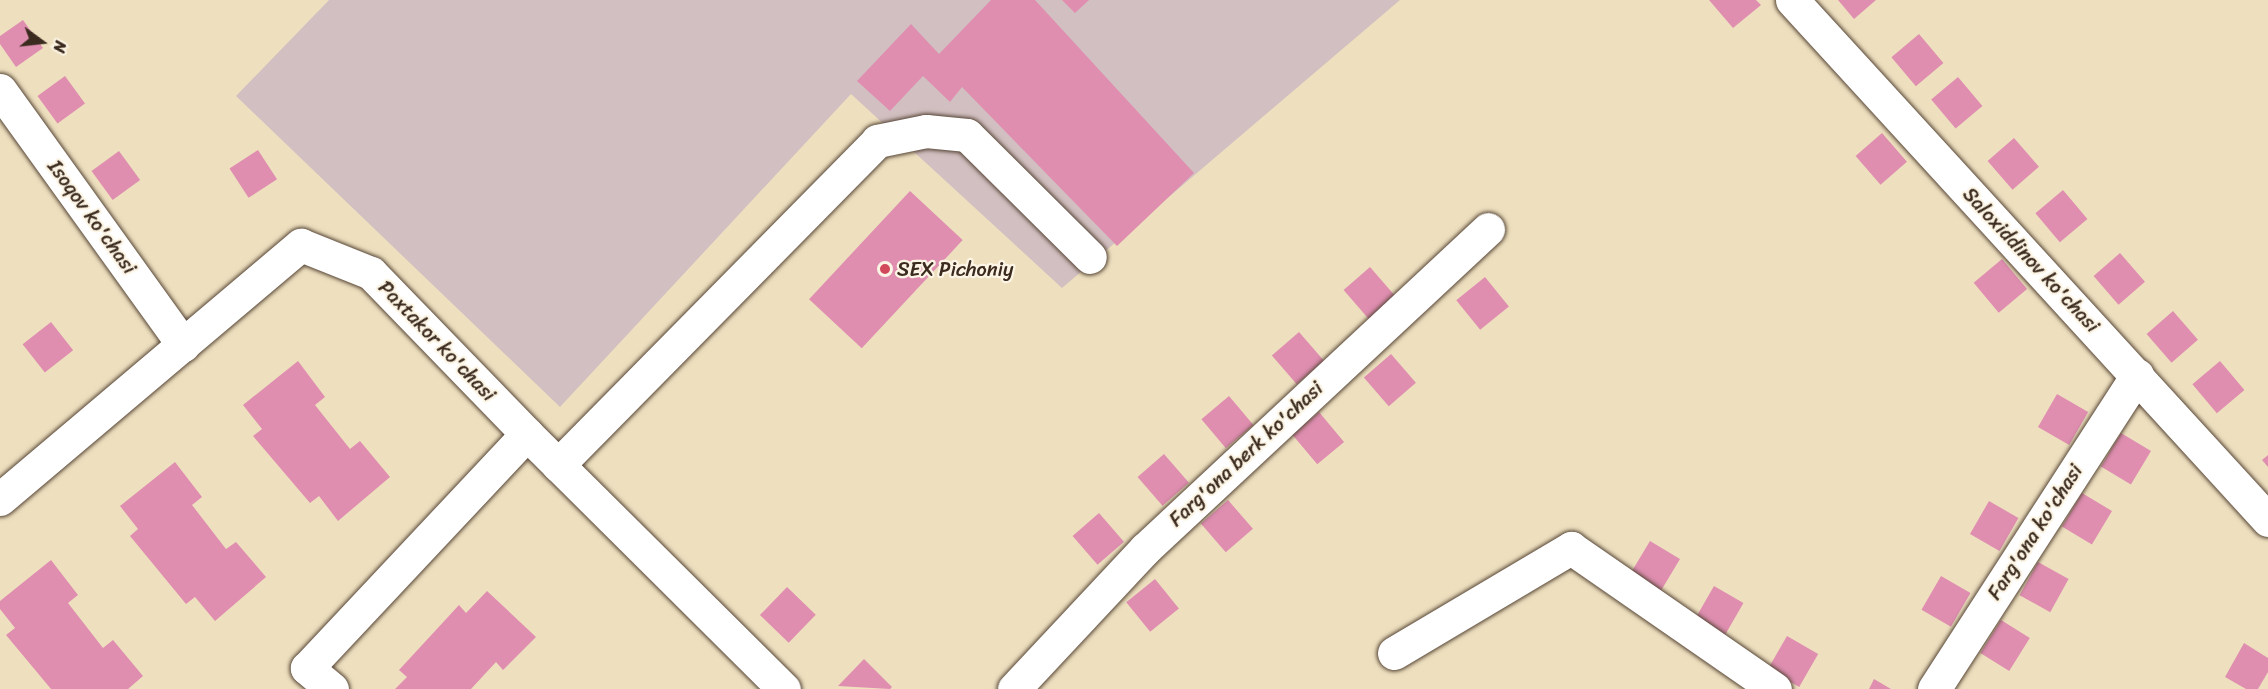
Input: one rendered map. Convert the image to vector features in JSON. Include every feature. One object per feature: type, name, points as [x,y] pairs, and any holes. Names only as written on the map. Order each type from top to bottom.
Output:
[{"type":"street","name":"Saloxiddinov ko'chasi","points":[[1792,0],[2268,520]]},
{"type":"street","name":"Isoqov ko'chasi","points":[[0,90],[183,345]]},
{"type":"street","points":[[558,465],[878,141],[926,131],[967,135],[1090,257]]},
{"type":"street","name":"Farg'ona berk ko'chasi","points":[[1014,689],[1145,549],[1488,229]]},
{"type":"street","name":"Paxtakor ko'chasi","points":[[0,499],[301,245],[371,273],[527,434],[784,689]]},
{"type":"street","name":"Farg'ona ko'chasi","points":[[1934,689],[2137,375]]},
{"type":"street","points":[[328,688],[307,668],[527,434]]},
{"type":"street","points":[[1394,652],[1571,548],[1775,689]]},
{"type":"shaded area","points":[[329,0],[1400,0],[1062,288],[851,94],[560,407],[236,96]]},
{"type":"building","points":[[991,0],[1035,0],[1194,173],[1117,246],[962,87],[950,102],[923,76],[890,111],[857,81],[911,24],[939,54]]},
{"type":"building","points":[[1062,0],[1089,0],[1075,13]]},
{"type":"building","points":[[1709,0],[1756,0],[1761,5],[1733,28]]},
{"type":"building","points":[[1838,0],[1876,0],[1854,19]]},
{"type":"building","points":[[23,20],[43,48],[16,67],[0,44],[0,36]]},
{"type":"building","points":[[1919,34],[1943,63],[1916,86],[1891,57]]},
{"type":"building","points":[[65,76],[85,104],[57,123],[37,96]]},
{"type":"building","points":[[1958,77],[1982,106],[1956,129],[1931,99]]},
{"type":"building","points":[[1882,133],[1907,162],[1881,185],[1856,156]]},
{"type":"building","points":[[2014,138],[2039,167],[2013,190],[1988,161]]},
{"type":"building","points":[[258,150],[277,179],[249,198],[229,169]]},
{"type":"building","points":[[119,151],[140,180],[113,200],[91,171]]},
{"type":"building","points":[[2063,190],[2087,219],[2060,242],[2035,213]]},
{"type":"building","name":"SEX Pichoniy","points":[[910,191],[963,240],[862,348],[809,299]]},
{"type":"building","points":[[2120,253],[2145,282],[2119,305],[2094,276]]},
{"type":"building","points":[[2002,259],[2027,289],[1999,313],[1974,283]]},
{"type":"building","points":[[1370,267],[1395,296],[1369,319],[1344,290]]},
{"type":"building","points":[[1485,277],[1509,307],[1480,330],[1456,300]]},
{"type":"building","points":[[2173,311],[2198,340],[2172,363],[2147,334]]},
{"type":"building","points":[[51,322],[73,350],[45,373],[23,344]]},
{"type":"building","points":[[1299,332],[1324,361],[1297,384],[1272,356]]},
{"type":"building","points":[[1391,354],[1416,383],[1389,406],[1364,378]]},
{"type":"building","points":[[298,361],[325,397],[315,405],[350,449],[360,441],[390,477],[338,521],[319,496],[310,503],[253,436],[262,429],[243,405]]},
{"type":"building","points":[[2220,361],[2244,390],[2217,413],[2192,384]]},
{"type":"building","points":[[2057,394],[2088,412],[2069,445],[2038,427]]},
{"type":"building","points":[[1229,396],[1253,425],[1226,448],[1201,419]]},
{"type":"building","points":[[1319,412],[1344,442],[1317,464],[1292,434]]},
{"type":"building","points":[[2121,433],[2151,451],[2131,484],[2101,466]]},
{"type":"building","points":[[1164,454],[1189,483],[1163,506],[1138,477]]},
{"type":"building","points":[[2268,455],[2268,467],[2262,460]]},
{"type":"building","points":[[175,462],[202,497],[192,505],[226,549],[236,542],[266,577],[215,621],[195,597],[186,604],[130,536],[138,529],[120,506]]},
{"type":"building","points":[[2082,493],[2112,511],[2092,544],[2062,526]]},
{"type":"building","points":[[1228,500],[1253,529],[1226,552],[1201,524]]},
{"type":"building","points":[[1989,501],[2018,518],[1999,551],[1970,534]]},
{"type":"building","points":[[1099,513],[1124,542],[1098,565],[1073,536]]},
{"type":"building","points":[[1650,541],[1680,559],[1660,592],[1630,574]]},
{"type":"building","points":[[51,560],[78,595],[68,603],[103,648],[113,640],[143,676],[128,689],[51,689],[6,635],[15,628],[0,609],[0,601]]},
{"type":"building","points":[[2038,562],[2069,579],[2050,612],[2020,595]]},
{"type":"building","points":[[1941,576],[1970,593],[1951,627],[1922,610]]},
{"type":"building","points":[[1155,579],[1179,609],[1150,632],[1126,602]]},
{"type":"building","points":[[1714,586],[1743,603],[1724,636],[1695,619]]},
{"type":"building","points":[[787,587],[816,615],[789,643],[760,615]]},
{"type":"building","points":[[487,591],[536,637],[503,670],[496,662],[471,689],[395,689],[407,677],[399,670],[459,605],[466,613]]},
{"type":"building","points":[[2001,620],[2030,638],[2009,671],[1980,653]]},
{"type":"building","points":[[1787,636],[1818,654],[1799,687],[1768,669]]},
{"type":"building","points":[[2244,643],[2268,658],[2268,672],[2258,689],[2246,689],[2225,677]]},
{"type":"building","points":[[864,659],[892,687],[890,689],[838,686]]},
{"type":"building","points":[[1874,679],[1891,689],[1869,689]]},
{"type":"place","name":"SEX Pichoniy","points":[[885,269]]}]
